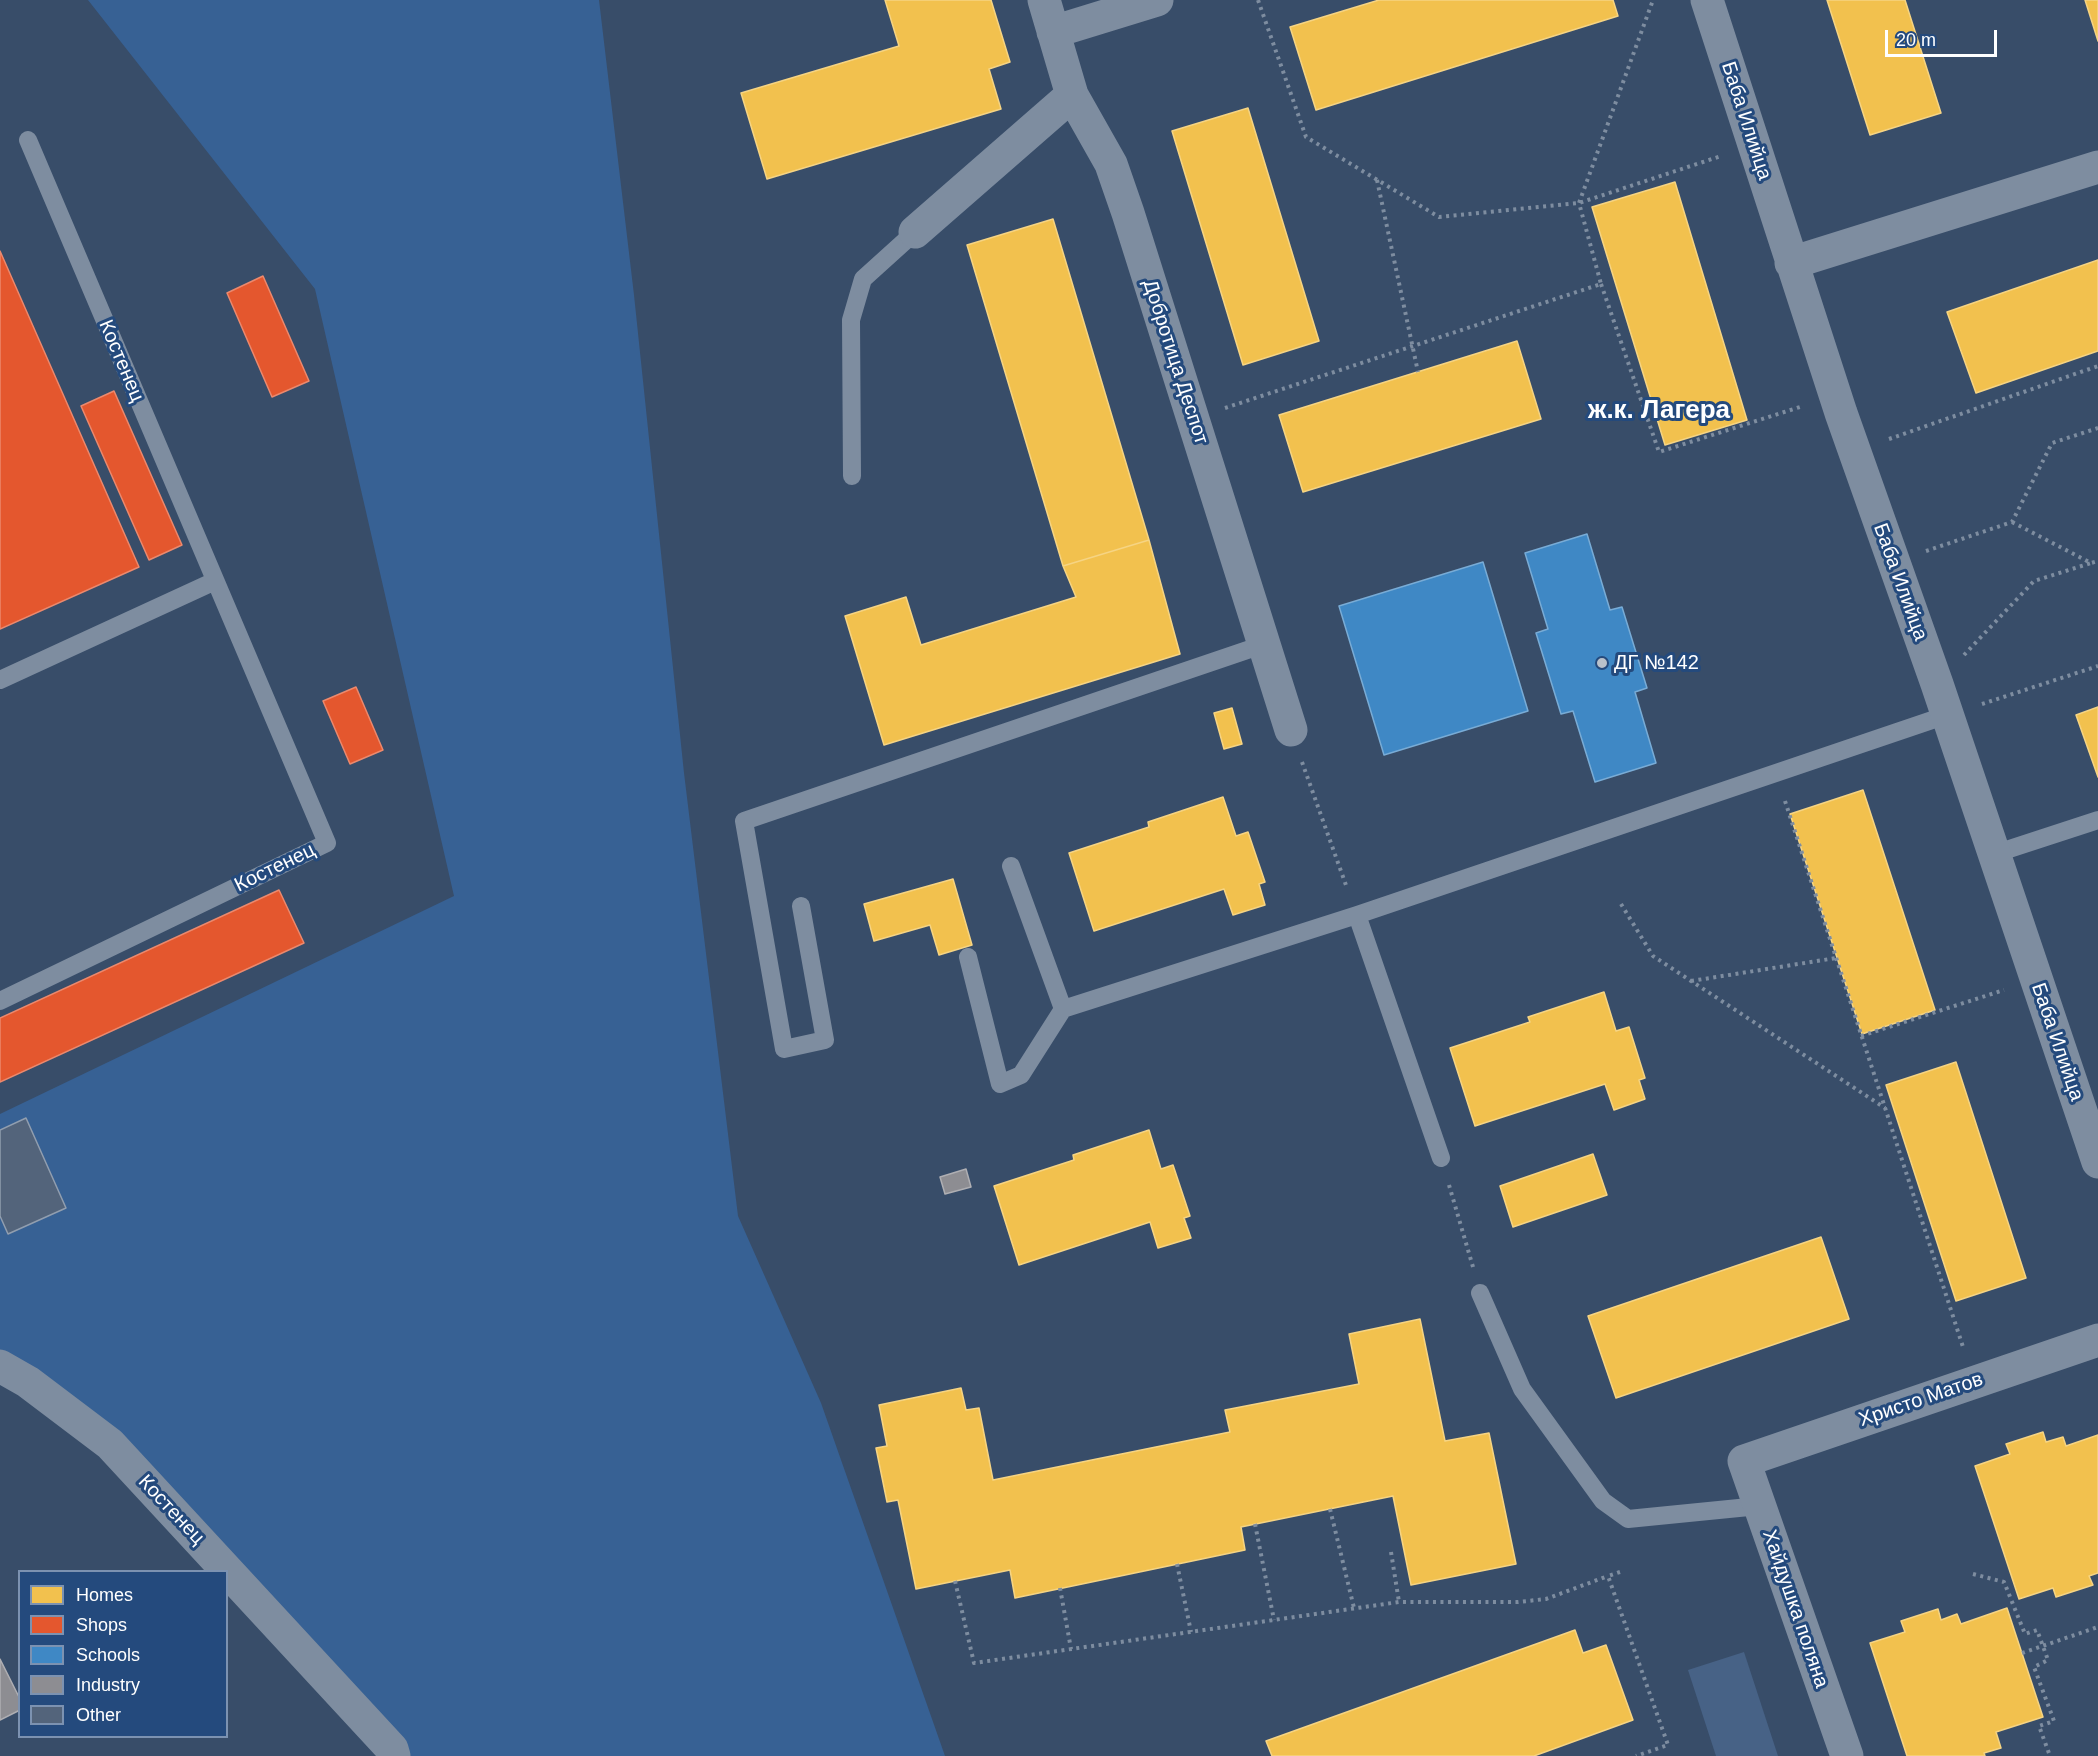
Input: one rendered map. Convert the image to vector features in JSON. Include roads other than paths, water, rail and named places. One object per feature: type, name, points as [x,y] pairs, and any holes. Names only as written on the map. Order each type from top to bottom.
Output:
[{"type":"street","name":"Добротица Деспот","points":[[1044,0],[1072,95],[1111,164],[1291,730]]},
{"type":"street","points":[[1053,32],[1157,0]]},
{"type":"street","name":"Баба Илийца","points":[[1707,0],[1835,396],[1937,684],[2098,1162]]},
{"type":"street","points":[[915,232],[1072,95]]},
{"type":"street","points":[[1791,263],[2098,167]]},
{"type":"street","name":"Христо Матов","points":[[1744,1461],[2098,1340]]},
{"type":"street","name":"Костенец","points":[[0,1366],[28,1382],[110,1444],[226,1570]]},
{"type":"street","name":"Хайдушка поляна","points":[[1744,1461],[1847,1756]]},
{"type":"street","name":"Костенец","points":[[228,1572],[392,1749],[394,1756]]},
{"type":"lane","name":"Костенец","points":[[0,1001],[327,843],[28,140]]},
{"type":"lane","points":[[852,476],[851,320],[863,279],[915,232]]},
{"type":"lane","points":[[0,680],[215,581]]},
{"type":"lane","points":[[801,906],[825,1040],[784,1049],[744,821],[1265,644]]},
{"type":"lane","points":[[968,957],[1000,1084],[1021,1075],[1063,1009],[1357,915],[1947,715]]},
{"type":"lane","points":[[1994,854],[2098,820]]},
{"type":"lane","points":[[1011,866],[1063,1009]]},
{"type":"lane","points":[[1357,915],[1442,1158]]},
{"type":"lane","points":[[1480,1293],[1522,1389],[1602,1501],[1628,1519],[1759,1506]]},
{"type":"place","name":"ДГ №142","points":[[1602,663]]},
{"type":"district","name":"ж.к. Лагера","points":[[1659,411]]}]
